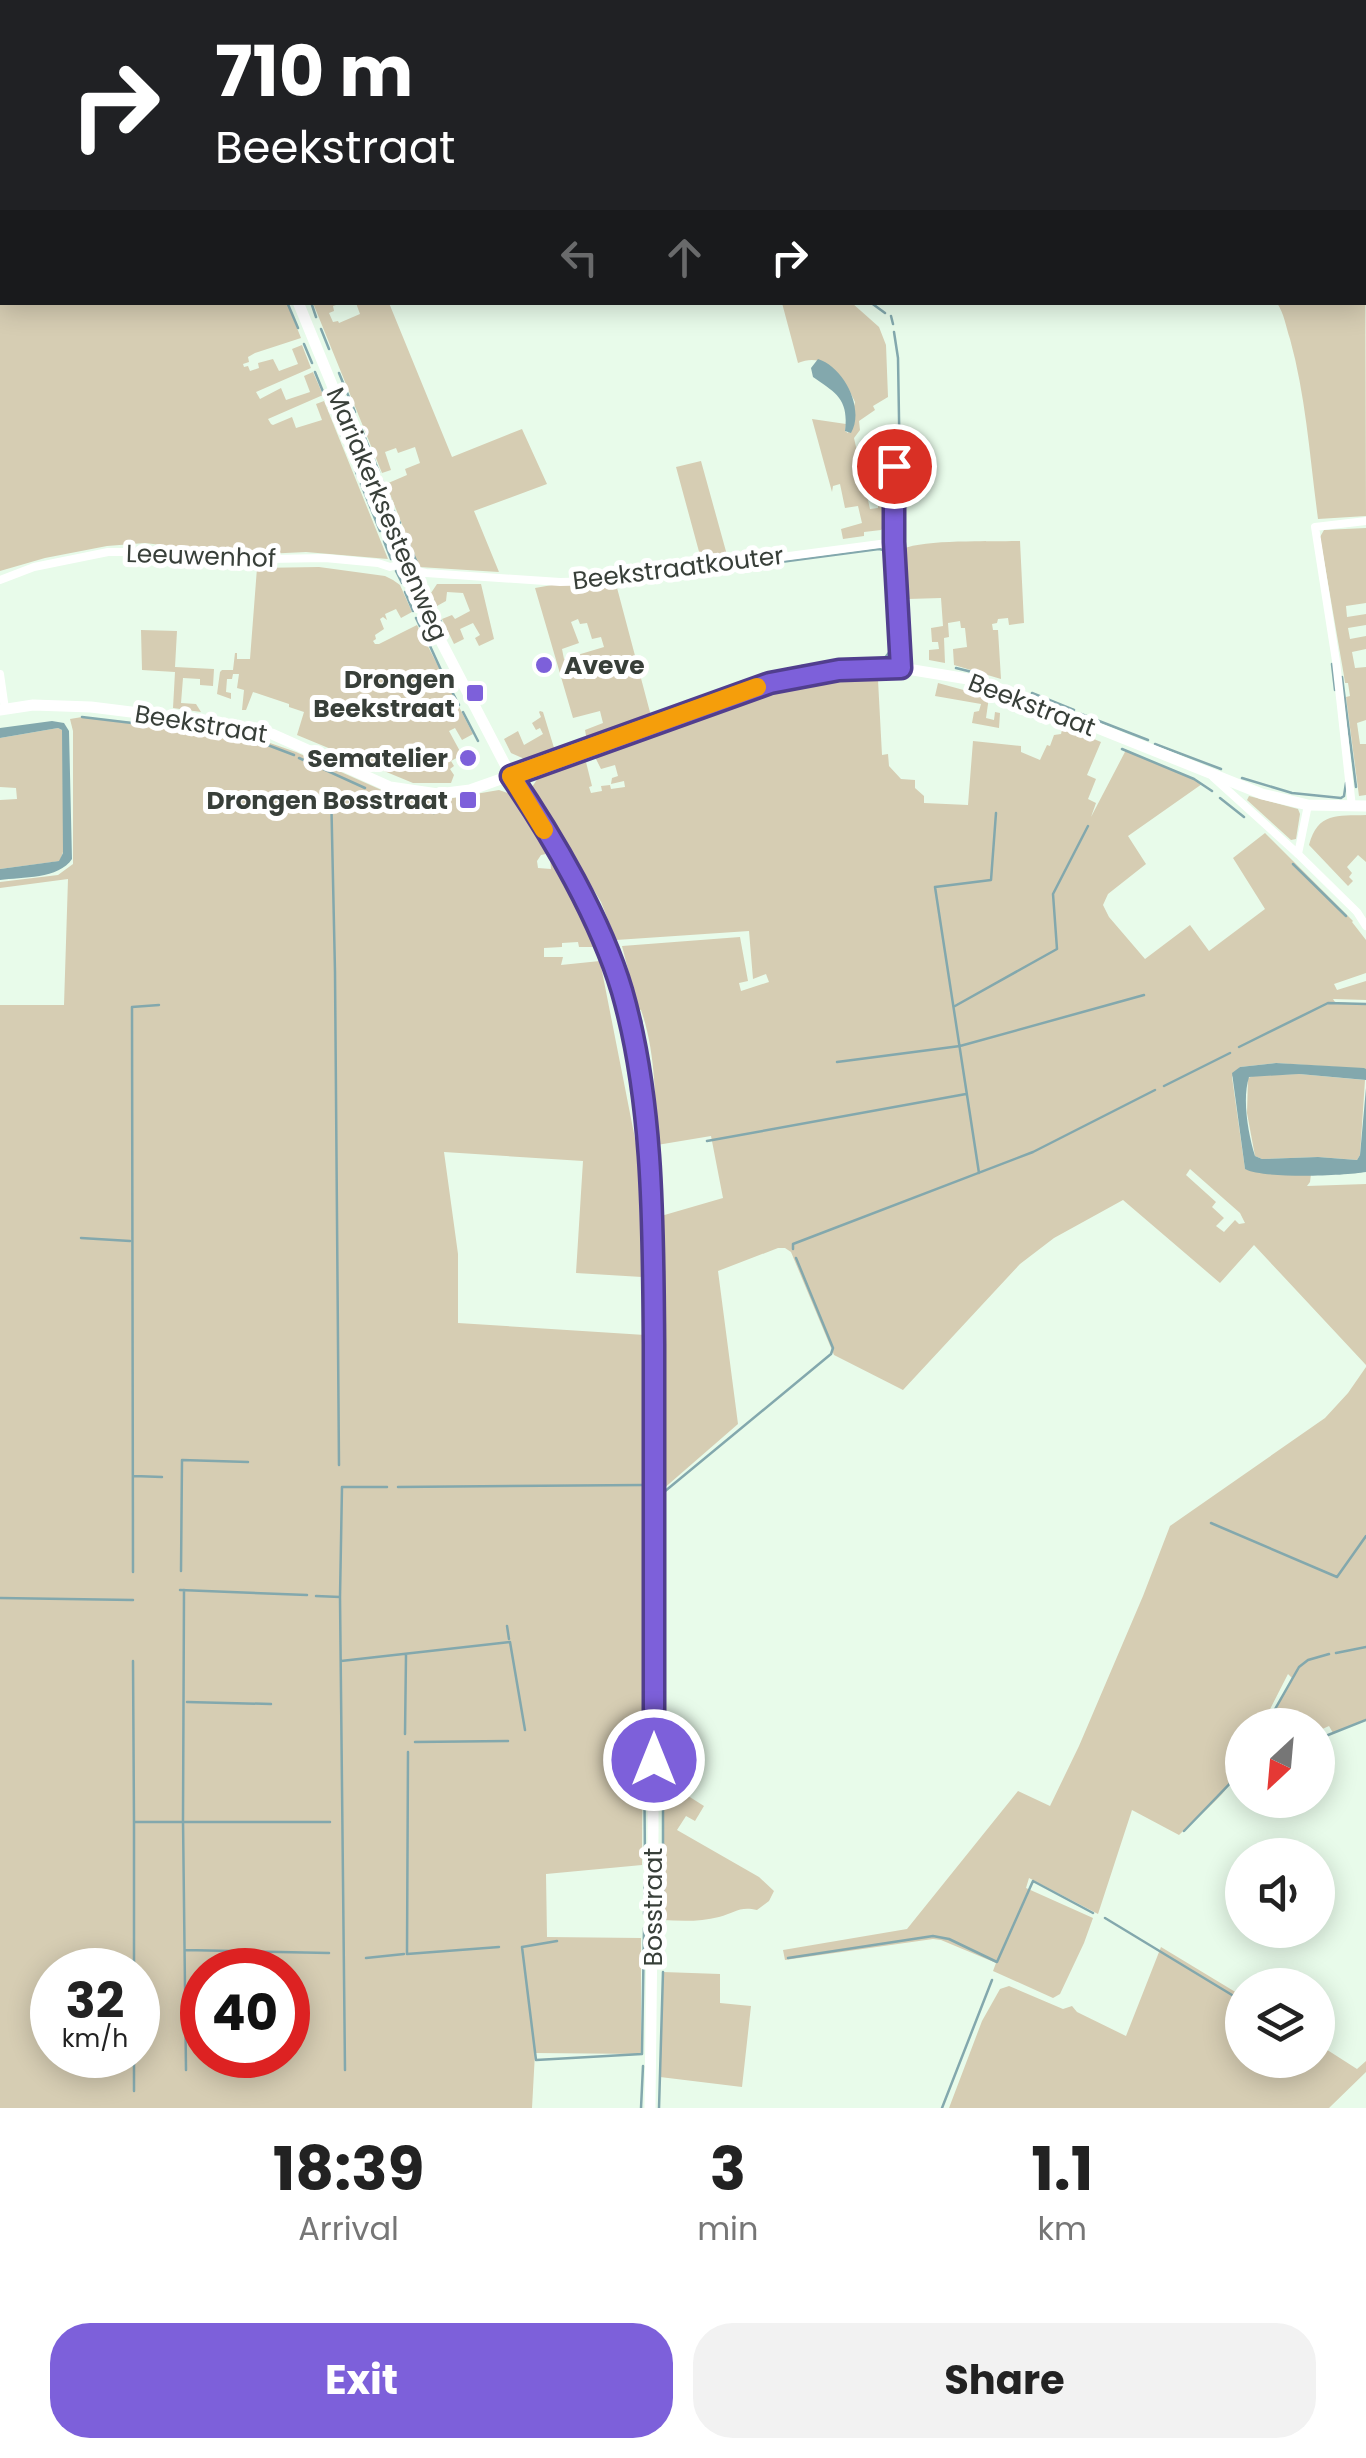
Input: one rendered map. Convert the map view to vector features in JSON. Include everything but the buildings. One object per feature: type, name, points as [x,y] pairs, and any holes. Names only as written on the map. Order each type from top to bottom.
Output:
[{"type":"street","name":"Mariakerksesteenweg","points":[[299,305],[404,563],[511,776]]},
{"type":"street","points":[[894,466],[901,668]]},
{"type":"street","points":[[1352,807],[1336,661],[1315,528],[1366,521]]},
{"type":"street","name":"Beekstraatkouter","points":[[404,563],[426,573],[601,581],[894,542]]},
{"type":"street","name":"Leeuwenhof","points":[[0,580],[34,567],[108,552],[149,552],[215,560],[325,558],[390,566],[404,563]]},
{"type":"street","name":"Beekstraat","points":[[2,709],[33,705],[90,708],[253,728],[390,788],[438,794],[470,790],[770,683],[839,670],[901,668],[998,688],[1262,794],[1308,805],[1366,806]]},
{"type":"street","points":[[0,674],[2,709]]},
{"type":"street","points":[[1209,774],[1298,854],[1366,926]]},
{"type":"street","name":"Bosstraat","points":[[511,776],[594,919],[621,989],[645,1105],[654,1306],[650,2108]]},
{"type":"street","points":[[1298,854],[1308,805]]},
{"type":"shaded area","points":[[0,305],[288,305],[301,338],[255,353],[248,357],[244,367],[248,366],[250,371],[259,368],[258,363],[273,359],[279,371],[298,364],[292,349],[302,345],[311,368],[256,392],[260,399],[281,388],[286,400],[310,392],[304,376],[313,372],[323,395],[268,419],[273,425],[292,417],[296,428],[322,420],[316,404],[324,401],[388,559],[306,552],[244,555],[145,543],[107,546],[0,571]]},
{"type":"shaded area","points":[[314,305],[336,305],[329,313],[333,322],[339,323],[360,314],[357,305],[390,305],[452,457],[522,429],[547,484],[474,511],[499,572],[419,567],[386,484],[407,475],[405,469],[420,463],[415,447],[398,453],[396,448],[385,452],[391,470],[382,473]]},
{"type":"shaded area","points":[[783,305],[854,305],[879,327],[886,345],[888,397],[859,421],[860,430],[854,438],[870,509],[891,502],[892,519],[881,530],[843,539],[841,529],[862,523],[858,506],[845,508],[840,484],[833,486],[832,492],[812,419],[846,424],[848,433],[855,402],[840,376],[826,364],[808,360],[798,363]]},
{"type":"shaded area","points":[[1278,305],[1365,305],[1366,516],[1318,519],[1300,383]]},
{"type":"shaded area","points":[[701,461],[727,555],[701,559],[676,467]]},
{"type":"shaded area","points":[[1366,528],[1366,603],[1346,606],[1347,617],[1366,614],[1366,625],[1348,628],[1350,639],[1366,636],[1366,649],[1352,652],[1355,668],[1366,667],[1366,720],[1357,723],[1360,744],[1366,744],[1366,795],[1359,796],[1346,697],[1350,696],[1320,537],[1324,530]]},
{"type":"shaded area","points":[[1020,541],[1024,623],[1009,625],[1008,618],[992,624],[993,630],[998,630],[1001,679],[954,665],[953,649],[967,647],[965,628],[961,628],[960,621],[948,623],[945,663],[929,660],[929,650],[939,649],[938,642],[932,642],[931,628],[943,626],[941,598],[908,599],[903,549],[943,542]]},
{"type":"shaded area","points":[[319,567],[385,576],[400,585],[412,612],[401,618],[396,609],[385,614],[387,620],[380,619],[384,629],[373,641],[379,644],[417,625],[473,734],[462,740],[455,728],[449,731],[462,755],[451,761],[451,783],[413,783],[297,735],[304,712],[289,704],[253,692],[246,710],[242,710],[244,690],[237,688],[239,674],[227,679],[226,692],[231,693],[231,699],[217,694],[220,672],[233,670],[235,653],[237,659],[250,659],[257,568]]},
{"type":"shaded area","points":[[437,584],[481,584],[494,639],[479,646],[475,638],[480,635],[473,623],[460,629],[464,639],[454,644],[442,619],[452,615],[455,619],[470,611],[463,593],[447,592],[446,601],[437,606],[431,593]]},
{"type":"shaded area","points":[[616,584],[651,716],[587,741],[585,730],[603,723],[600,711],[573,718],[535,588]],"holes":[[[578,619],[580,624],[587,623],[592,639],[601,637],[604,647],[564,659],[562,649],[579,643],[571,622]]]},
{"type":"shaded area","points":[[141,630],[177,631],[175,667],[214,669],[213,686],[200,685],[200,679],[183,678],[181,703],[196,704],[201,712],[173,708],[175,672],[142,670]]},
{"type":"shaded area","points":[[829,680],[878,680],[882,755],[888,754],[889,766],[901,779],[915,780],[924,803],[968,805],[973,741],[1021,746],[1021,752],[1040,760],[1063,726],[1101,742],[1087,775],[1096,779],[1088,799],[1096,803],[1091,817],[1126,750],[1202,784],[1128,836],[1146,864],[1108,894],[1103,905],[1145,959],[1190,925],[1209,951],[1265,909],[1233,858],[1265,833],[1353,921],[1366,940],[1366,973],[1334,984],[1337,990],[1366,981],[1366,1000],[1333,999],[1366,1004],[1366,1069],[1276,1063],[1240,1067],[1232,1077],[1245,1169],[1311,1174],[1307,1186],[1366,1184],[1366,1365],[1254,1245],[1220,1283],[1123,1200],[1054,1238],[1020,1264],[903,1390],[834,1355],[791,1252],[778,1248],[718,1271],[738,1424],[662,1490],[661,1216],[723,1198],[711,1136],[657,1145],[650,1043],[622,946],[740,937],[748,981],[739,983],[741,991],[769,982],[766,974],[753,979],[749,931],[616,940],[601,902],[532,787],[538,778],[586,762],[591,793],[602,791],[601,786],[625,787],[624,781],[611,784],[612,778],[618,776],[615,765],[601,769],[595,757],[772,693]],"holes":[[[1190,1169],[1240,1213],[1245,1223],[1235,1220],[1224,1232],[1216,1226],[1224,1218],[1212,1207],[1216,1202],[1186,1175]]]},
{"type":"shaded area","points":[[938,683],[989,697],[986,718],[994,720],[995,712],[1000,713],[999,728],[972,723],[981,704],[935,696]]},
{"type":"shaded area","points":[[540,711],[555,751],[529,761],[511,753],[504,739],[518,731],[524,745],[543,734],[532,723],[541,717]]},
{"type":"shaded area","points":[[82,717],[241,733],[296,752],[395,796],[434,801],[499,790],[511,794],[546,854],[537,861],[538,868],[551,869],[550,859],[594,947],[562,943],[562,947],[544,948],[544,957],[563,957],[561,965],[600,961],[640,1164],[642,1277],[576,1273],[583,1161],[444,1152],[458,1254],[458,1323],[645,1335],[642,1865],[546,1874],[547,1937],[641,1938],[641,2054],[535,2053],[532,2108],[0,2108],[0,1005],[64,1005],[68,879],[0,888],[0,882],[58,875],[73,864],[70,719]]},
{"type":"shaded area","points":[[62,730],[63,744],[60,861],[0,869],[0,800],[17,799],[16,788],[0,787],[0,738]]},
{"type":"shaded area","points":[[1249,796],[1298,809],[1296,839],[1291,840],[1247,800]]},
{"type":"shaded area","points":[[1366,815],[1366,862],[1358,855],[1347,867],[1353,881],[1348,886],[1309,845],[1323,821]]},
{"type":"shaded area","points":[[1299,1074],[1365,1080],[1357,1160],[1255,1156],[1247,1113],[1248,1078]]},
{"type":"shaded area","points":[[1366,1367],[1366,1719],[1335,1732],[1335,1708],[1277,1708],[1292,1678],[1288,1674],[1271,1708],[1225,1708],[1225,1790],[1179,1835],[1132,1810],[1098,1914],[1029,1878],[1026,1888],[1093,1918],[1060,1994],[1053,1998],[993,1971],[996,1963],[941,1940],[785,1960],[783,1950],[907,1929],[1018,1791],[1050,1806],[1079,1746],[1170,1526],[1325,1418]]},
{"type":"shaded area","points":[[681,1739],[674,1787],[704,1806],[695,1821],[686,1816],[677,1830],[759,1877],[774,1891],[757,1910],[741,1909],[705,1920],[662,1920],[663,1741]]},
{"type":"shaded area","points":[[1161,1947],[1225,1986],[1225,2078],[1335,2078],[1335,2055],[1357,2069],[1366,2061],[1366,2072],[1329,2108],[949,2108],[982,2021],[1000,1989],[1009,1986],[1063,2009],[1072,2006],[1126,2036]]},
{"type":"shaded area","points":[[663,1972],[720,1974],[720,2003],[751,2006],[742,2087],[660,2077]]},
{"type":"water","points":[[818,359],[836,371],[850,390],[855,412],[851,433],[845,431],[845,411],[839,398],[813,377],[811,368]]},
{"type":"water","points":[[64,723],[69,731],[72,859],[49,874],[0,880],[0,869],[59,861],[63,853],[62,730],[0,738],[0,728]]},
{"type":"water","points":[[1276,1063],[1364,1068],[1366,1080],[1299,1074],[1249,1077],[1247,1116],[1255,1156],[1357,1160],[1366,1088],[1366,1172],[1285,1175],[1245,1169],[1232,1073],[1240,1067]]},
{"type":"waterway","points":[[288,305],[298,328]]},
{"type":"waterway","points":[[312,305],[316,317]]},
{"type":"waterway","points":[[874,305],[885,313]]},
{"type":"waterway","points":[[891,316],[893,324]]},
{"type":"waterway","points":[[321,329],[329,349]]},
{"type":"waterway","points":[[894,332],[898,358],[901,537]]},
{"type":"waterway","points":[[304,344],[312,363]]},
{"type":"waterway","points":[[315,372],[324,394]]},
{"type":"waterway","points":[[339,373],[355,412]]},
{"type":"waterway","points":[[327,400],[342,436]]},
{"type":"waterway","points":[[361,428],[379,472]]},
{"type":"waterway","points":[[346,446],[352,461]]},
{"type":"waterway","points":[[355,469],[358,477]]},
{"type":"waterway","points":[[382,480],[392,504]]},
{"type":"waterway","points":[[361,484],[380,531]]},
{"type":"waterway","points":[[394,511],[400,523]]},
{"type":"waterway","points":[[402,530],[419,567]]},
{"type":"waterway","points":[[384,541],[391,559]]},
{"type":"waterway","points":[[616,584],[879,549],[889,554],[892,565]]},
{"type":"waterway","points":[[396,571],[402,583]]},
{"type":"waterway","points":[[903,576],[906,595]]},
{"type":"waterway","points":[[423,581],[435,608]]},
{"type":"waterway","points":[[884,659],[891,650],[893,583]]},
{"type":"waterway","points":[[405,592],[413,611]]},
{"type":"waterway","points":[[416,618],[426,639]]},
{"type":"waterway","points":[[440,620],[444,628]]},
{"type":"waterway","points":[[430,646],[441,670]]},
{"type":"waterway","points":[[747,682],[802,666],[875,659]]},
{"type":"waterway","points":[[1332,664],[1335,690]]},
{"type":"waterway","points":[[956,668],[972,672]]},
{"type":"waterway","points":[[659,733],[772,693],[829,680],[870,677]]},
{"type":"waterway","points":[[1342,677],[1356,787]]},
{"type":"waterway","points":[[445,678],[459,705]]},
{"type":"waterway","points":[[587,741],[739,684]]},
{"type":"waterway","points":[[1032,693],[1074,710]]},
{"type":"waterway","points":[[463,712],[478,741]]},
{"type":"waterway","points":[[1081,714],[1148,740]]},
{"type":"waterway","points":[[82,717],[174,728]]},
{"type":"waterway","points":[[1046,717],[1086,734]]},
{"type":"waterway","points":[[184,730],[243,737]]},
{"type":"waterway","points":[[595,755],[653,734]]},
{"type":"waterway","points":[[265,744],[294,755]]},
{"type":"waterway","points":[[1155,744],[1221,769]]},
{"type":"waterway","points":[[557,752],[573,746]]},
{"type":"waterway","points":[[1122,749],[1194,779],[1212,791]]},
{"type":"waterway","points":[[299,758],[365,788]]},
{"type":"waterway","points":[[554,770],[587,758]]},
{"type":"waterway","points":[[542,775],[546,774]]},
{"type":"waterway","points":[[1242,778],[1292,793],[1341,798],[1346,783]]},
{"type":"waterway","points":[[331,788],[339,1465]]},
{"type":"waterway","points":[[535,797],[544,812]]},
{"type":"waterway","points":[[1220,798],[1244,817]]},
{"type":"waterway","points":[[413,804],[434,813]]},
{"type":"waterway","points":[[519,805],[531,824]]},
{"type":"waterway","points":[[979,1173],[935,887],[991,880],[996,813]]},
{"type":"waterway","points":[[955,1006],[1057,949],[1053,894],[1088,826]]},
{"type":"waterway","points":[[535,830],[548,853]]},
{"type":"waterway","points":[[569,852],[575,864]]},
{"type":"waterway","points":[[553,860],[572,894]]},
{"type":"waterway","points":[[1293,864],[1346,916]]},
{"type":"waterway","points":[[579,870],[614,942]]},
{"type":"waterway","points":[[576,901],[583,916]]},
{"type":"waterway","points":[[586,922],[598,950]]},
{"type":"waterway","points":[[601,958],[631,1066]]},
{"type":"waterway","points":[[633,994],[637,1010]]},
{"type":"waterway","points":[[837,1062],[960,1046],[1144,995]]},
{"type":"waterway","points":[[1239,1047],[1328,1003],[1366,1004]]},
{"type":"waterway","points":[[133,1572],[132,1007],[159,1005]]},
{"type":"waterway","points":[[641,1020],[654,1107]]},
{"type":"waterway","points":[[1164,1086],[1230,1053]]},
{"type":"waterway","points":[[631,1072],[638,1148]]},
{"type":"waterway","points":[[793,1249],[793,1244],[1033,1152],[1155,1090]]},
{"type":"waterway","points":[[707,1141],[966,1094]]},
{"type":"waterway","points":[[658,1159],[659,1189]]},
{"type":"waterway","points":[[640,1167],[643,1225]]},
{"type":"waterway","points":[[660,1209],[662,1219]]},
{"type":"waterway","points":[[661,1227],[663,1289]]},
{"type":"waterway","points":[[644,1237],[645,1284]]},
{"type":"waterway","points":[[81,1238],[130,1241]]},
{"type":"waterway","points":[[664,1492],[831,1354],[833,1348],[796,1258]]},
{"type":"waterway","points":[[663,1296],[664,1487]]},
{"type":"waterway","points":[[645,1393],[646,1344]]},
{"type":"waterway","points":[[644,1419],[645,1399]]},
{"type":"waterway","points":[[644,1427],[644,1463]]},
{"type":"waterway","points":[[181,1571],[182,1460],[248,1462]]},
{"type":"waterway","points":[[644,1480],[645,1470]]},
{"type":"waterway","points":[[134,1476],[162,1477]]},
{"type":"waterway","points":[[398,1487],[644,1485]]},
{"type":"waterway","points":[[316,1596],[340,1597],[342,1487],[387,1487]]},
{"type":"waterway","points":[[644,1498],[645,1735]]},
{"type":"waterway","points":[[663,1566],[664,1510]]},
{"type":"waterway","points":[[1211,1523],[1337,1577],[1366,1536]]},
{"type":"waterway","points":[[180,1590],[307,1595]]},
{"type":"waterway","points":[[184,1590],[185,1948]]},
{"type":"waterway","points":[[340,1597],[345,2070]]},
{"type":"waterway","points":[[0,1598],[133,1600]]},
{"type":"waterway","points":[[507,1626],[509,1639]]},
{"type":"waterway","points":[[341,1661],[510,1642],[525,1730]]},
{"type":"waterway","points":[[1336,1653],[1366,1647]]},
{"type":"waterway","points":[[1276,1708],[1299,1667],[1329,1654]]},
{"type":"waterway","points":[[405,1734],[406,1655]]},
{"type":"waterway","points":[[133,1661],[134,1822],[330,1822]]},
{"type":"waterway","points":[[187,1702],[271,1704]]},
{"type":"waterway","points":[[1335,1732],[1366,1720]]},
{"type":"waterway","points":[[415,1742],[508,1741]]},
{"type":"waterway","points":[[663,1743],[663,1918]]},
{"type":"waterway","points":[[644,1745],[645,1865]]},
{"type":"waterway","points":[[408,1752],[407,1954],[499,1947]]},
{"type":"waterway","points":[[1184,1831],[1225,1789]]},
{"type":"waterway","points":[[134,1822],[134,1948]]},
{"type":"waterway","points":[[644,1914],[645,1875]]},
{"type":"waterway","points":[[788,1958],[933,1936],[949,1939],[997,1962],[1033,1881],[1093,1913]]},
{"type":"waterway","points":[[1105,1918],[1225,1991]]},
{"type":"waterway","points":[[557,1941],[522,1947],[536,2060],[642,2054],[644,1928]]},
{"type":"waterway","points":[[310,1953],[329,1953]]},
{"type":"waterway","points":[[366,1958],[404,1954]]},
{"type":"waterway","points":[[659,2108],[663,1972]]},
{"type":"waterway","points":[[942,2108],[992,1980]]},
{"type":"waterway","points":[[641,2108],[643,2066]]},
{"type":"waterway","points":[[134,2078],[134,2091]]},
{"type":"slow traffic","points":[[544,830],[511,776],[757,687]]},
{"type":"place","name":"Aveve","points":[[544,665]]},
{"type":"place","name":"Drongen Beekstraat","points":[[475,693]]},
{"type":"place","name":"Sematelier","points":[[468,758]]},
{"type":"place","name":"Drongen Bosstraat","points":[[468,800]]},
{"type":"route","points":[[654,1760],[654,1306],[645,1105],[621,989],[594,919],[511,776],[770,683],[839,670],[901,668],[894,466]]}]
